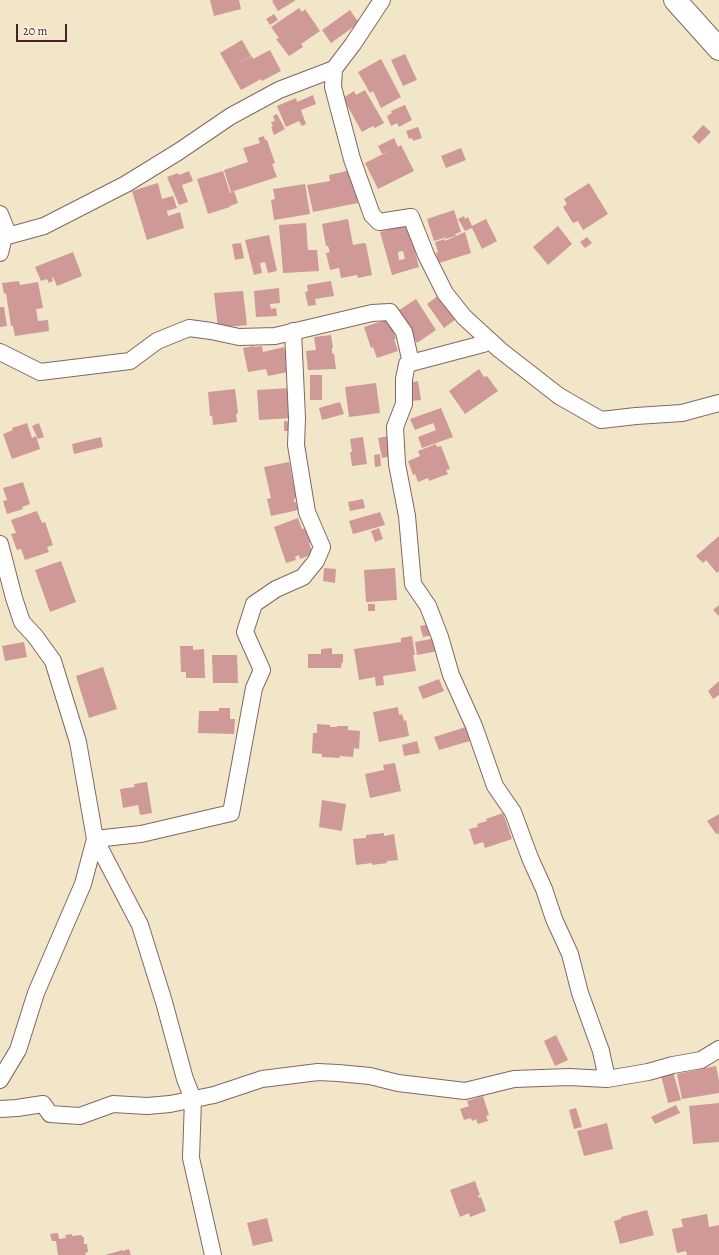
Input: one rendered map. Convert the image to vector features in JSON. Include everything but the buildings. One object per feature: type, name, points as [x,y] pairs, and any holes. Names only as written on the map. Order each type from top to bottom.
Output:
[{"type":"street","points":[[4,236],[44,226],[126,184],[178,152],[231,116],[251,105],[279,90],[334,68],[353,44],[382,0]]},
{"type":"street","points":[[675,0],[719,49]]},
{"type":"street","points":[[334,68],[333,87],[352,159],[372,215],[379,222],[411,217],[426,255],[446,293],[464,317],[489,340],[559,396],[601,420],[682,413],[719,403]]},
{"type":"street","points":[[0,214],[6,229],[0,253]]},
{"type":"street","points":[[0,352],[40,372],[130,361],[157,341],[189,328],[239,337],[275,336],[372,313],[390,312],[404,332],[411,364]]},
{"type":"street","points":[[95,839],[141,834],[231,813],[254,688],[262,670],[245,632],[254,604],[276,589],[303,577],[316,561],[322,547],[307,512],[296,445],[297,418],[293,331]]},
{"type":"street","points":[[489,340],[483,344],[407,364],[404,380],[404,404],[395,427],[397,464],[407,516],[413,584],[428,606],[440,637],[451,675],[474,726],[495,786],[513,812],[530,858],[544,889],[554,919],[570,954],[580,993],[601,1051],[607,1079]]},
{"type":"street","points":[[0,544],[22,622],[53,661],[78,742],[95,839],[140,925],[164,1002],[185,1078],[193,1099],[191,1158],[213,1255]]},
{"type":"street","points":[[0,1080],[18,1050],[36,993],[83,884],[95,839]]},
{"type":"street","points":[[0,1109],[43,1104],[50,1114],[80,1116],[113,1104],[147,1106],[170,1104],[214,1095],[262,1079],[318,1072],[357,1075],[406,1084],[465,1091],[514,1079],[569,1077],[607,1079],[648,1072],[673,1065],[701,1060],[719,1049]]}]
